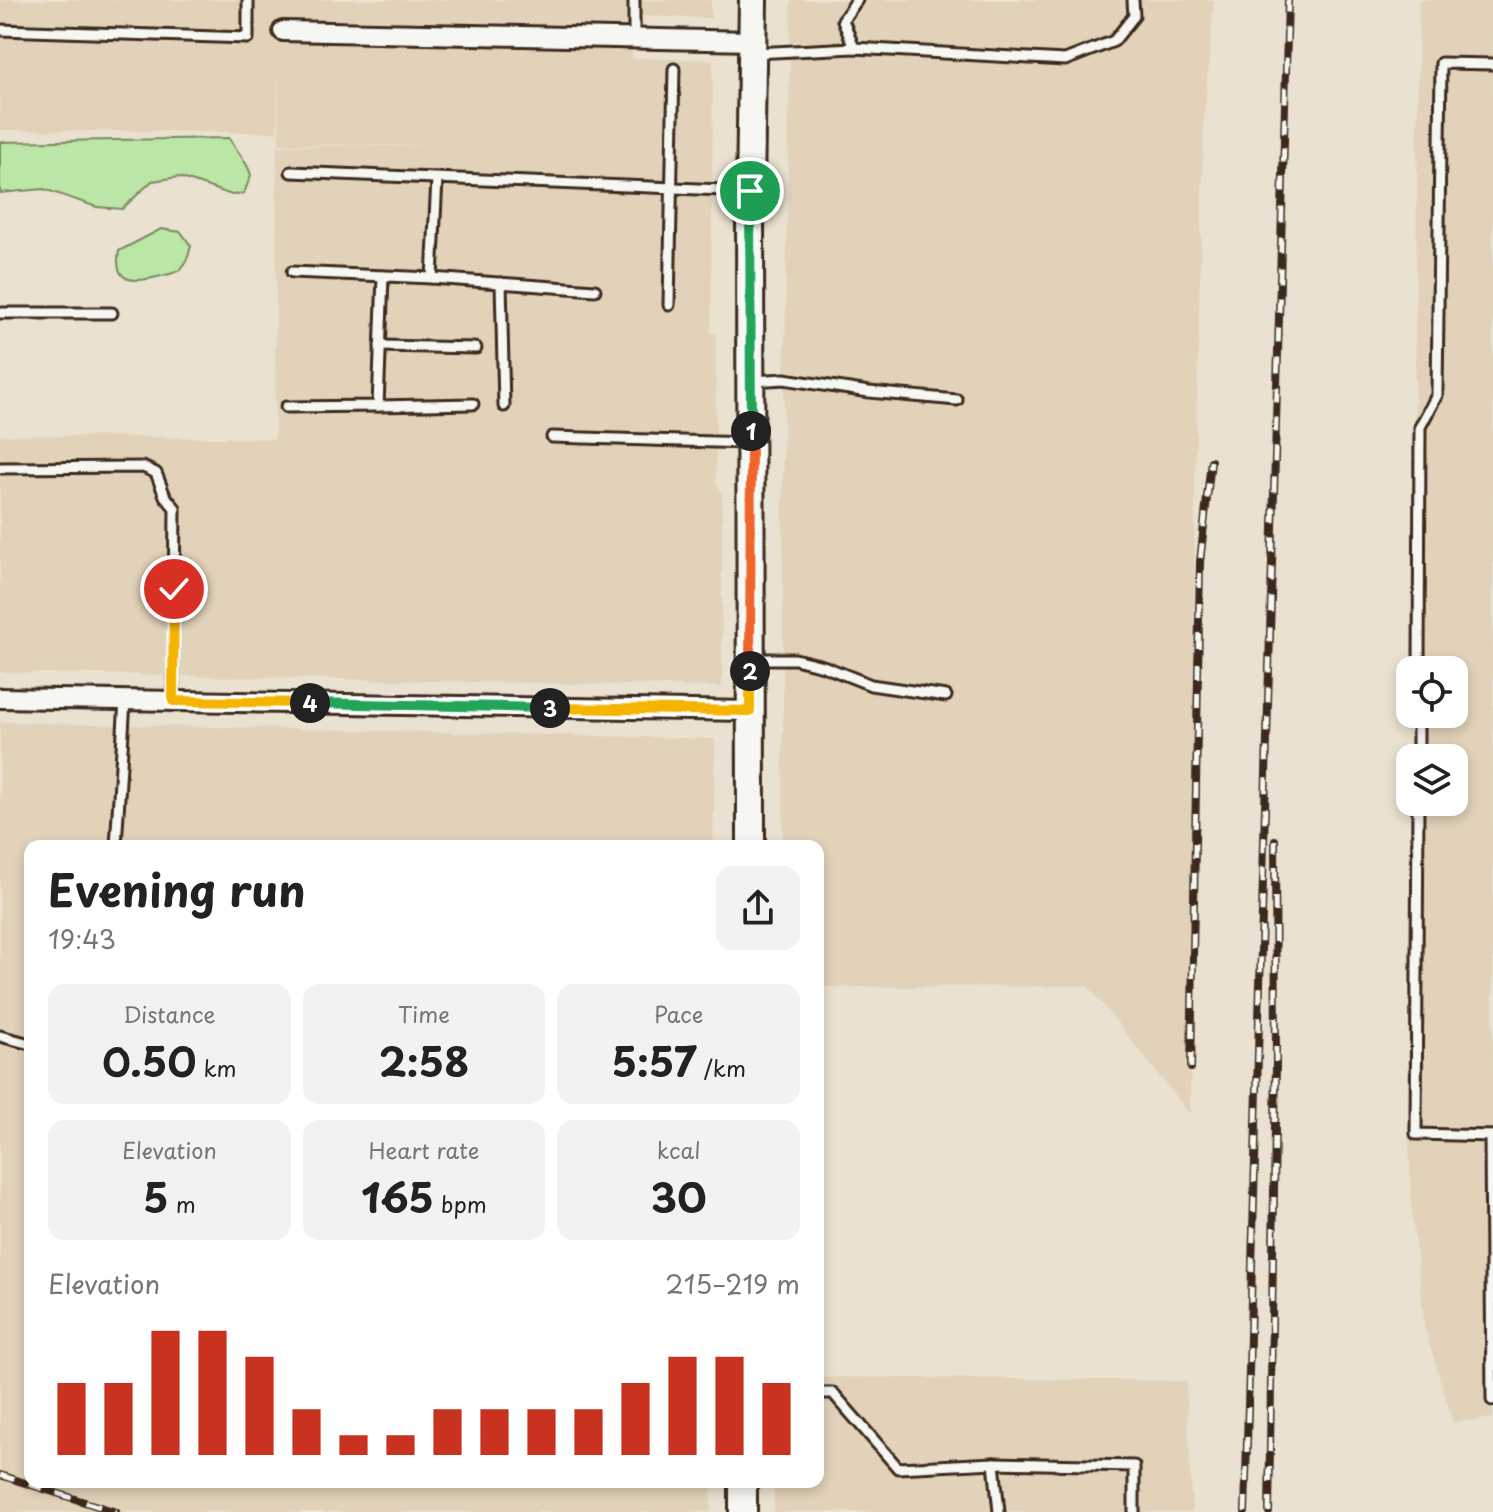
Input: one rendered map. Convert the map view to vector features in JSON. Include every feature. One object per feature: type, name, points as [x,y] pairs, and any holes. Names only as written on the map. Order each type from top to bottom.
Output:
[{"type":"main road","points":[[751,840],[750,191],[753,0]]},
{"type":"main road","points":[[743,1488],[743,1512]]},
{"type":"street","points":[[283,31],[634,38],[752,47]]},
{"type":"street","points":[[0,698],[750,711]]},
{"type":"lane","points":[[0,30],[248,38],[248,0]]},
{"type":"lane","points":[[634,0],[634,38]]},
{"type":"lane","points":[[854,48],[843,20],[857,0]]},
{"type":"lane","points":[[752,47],[854,48],[1065,60],[1114,41],[1134,16],[1133,0]]},
{"type":"lane","points":[[1419,656],[1420,427],[1437,395],[1441,63],[1493,64]]},
{"type":"lane","points":[[669,305],[674,69]]},
{"type":"lane","points":[[291,172],[750,191]]},
{"type":"lane","points":[[432,278],[437,179]]},
{"type":"lane","points":[[292,272],[595,290]]},
{"type":"lane","points":[[378,406],[383,276]]},
{"type":"lane","points":[[501,283],[504,406]]},
{"type":"lane","points":[[0,313],[112,313]]},
{"type":"lane","points":[[380,346],[476,348]]},
{"type":"lane","points":[[750,382],[784,379],[869,392],[957,400]]},
{"type":"lane","points":[[286,407],[473,404]]},
{"type":"lane","points":[[552,437],[751,443]]},
{"type":"lane","points":[[0,468],[143,467],[156,473],[165,496],[175,508],[173,701]]},
{"type":"lane","points":[[750,659],[795,659],[823,666],[871,685],[946,696]]},
{"type":"lane","points":[[116,840],[125,700]]},
{"type":"lane","points":[[1418,816],[1416,1134],[1492,1136],[1492,1400]]},
{"type":"lane","points":[[0,1036],[24,1042]]},
{"type":"lane","points":[[824,1393],[833,1393],[898,1468],[994,1463],[1134,1466],[1134,1512]]},
{"type":"lane","points":[[994,1463],[999,1512]]},
{"type":"shaded area","points":[[0,0],[632,0],[632,58],[713,60],[711,333],[716,334],[716,482],[722,495],[722,687],[0,672],[0,435],[275,439],[277,146],[470,146],[279,144],[279,56],[277,132],[0,130]]},
{"type":"shaded area","points":[[639,0],[711,0],[711,18],[639,16]]},
{"type":"shaded area","points":[[791,0],[1214,0],[1204,116],[1195,475],[1190,1114],[1088,986],[824,987],[824,840],[783,840],[783,465]]},
{"type":"shaded area","points":[[1419,0],[1493,0],[1493,1418],[1453,1422],[1425,1329],[1412,1213],[1408,1117],[1411,816],[1468,816],[1468,744],[1412,744],[1412,728],[1468,728],[1468,656],[1412,656]]},
{"type":"shaded area","points":[[0,722],[715,739],[713,840],[24,840],[24,1488],[711,1488],[711,1512],[0,1512]]},
{"type":"shaded area","points":[[824,1377],[1186,1381],[1192,1512],[774,1512],[774,1488],[824,1488]]},
{"type":"green space","points":[[229,138],[251,175],[244,193],[232,195],[179,177],[152,181],[122,209],[97,207],[44,189],[0,193],[0,142]]},
{"type":"green space","points":[[161,229],[181,232],[191,246],[181,269],[140,280],[122,275],[119,251]]},
{"type":"railway","points":[[1245,1512],[1288,0]]},
{"type":"railway","points":[[1191,1068],[1200,562],[1211,461]]},
{"type":"railway","points":[[1269,1512],[1276,1063],[1275,840]]},
{"type":"railway","points":[[0,1475],[24,1483]]},
{"type":"railway","points":[[41,1488],[116,1512]]},
{"type":"route","points":[[174,589],[173,701],[750,711],[750,191]]}]
